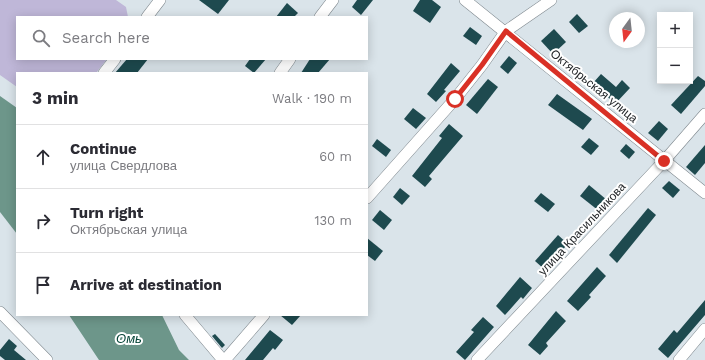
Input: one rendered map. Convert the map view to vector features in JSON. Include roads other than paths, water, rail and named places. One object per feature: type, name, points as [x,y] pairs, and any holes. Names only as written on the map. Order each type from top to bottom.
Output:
[{"type":"street","points":[[148,16],[160,0]]},
{"type":"street","points":[[321,16],[333,0]]},
{"type":"street","name":"Октябрьская улица","points":[[465,0],[506,31],[705,193]]},
{"type":"street","points":[[368,197],[455,99],[506,31],[551,0]]},
{"type":"street","points":[[105,72],[114,60]]},
{"type":"street","points":[[281,72],[289,60]]},
{"type":"street","name":"улица Красильникова","points":[[477,360],[664,161],[705,114]]},
{"type":"street","points":[[0,312],[47,360]]},
{"type":"street","points":[[186,316],[224,360],[263,316]]},
{"type":"street","points":[[679,360],[705,329]]},
{"type":"water","points":[[0,96],[16,107],[16,233],[0,212]]},
{"type":"water","name":"Омь","points":[[70,316],[162,316],[179,350],[189,360],[99,360]]}]
